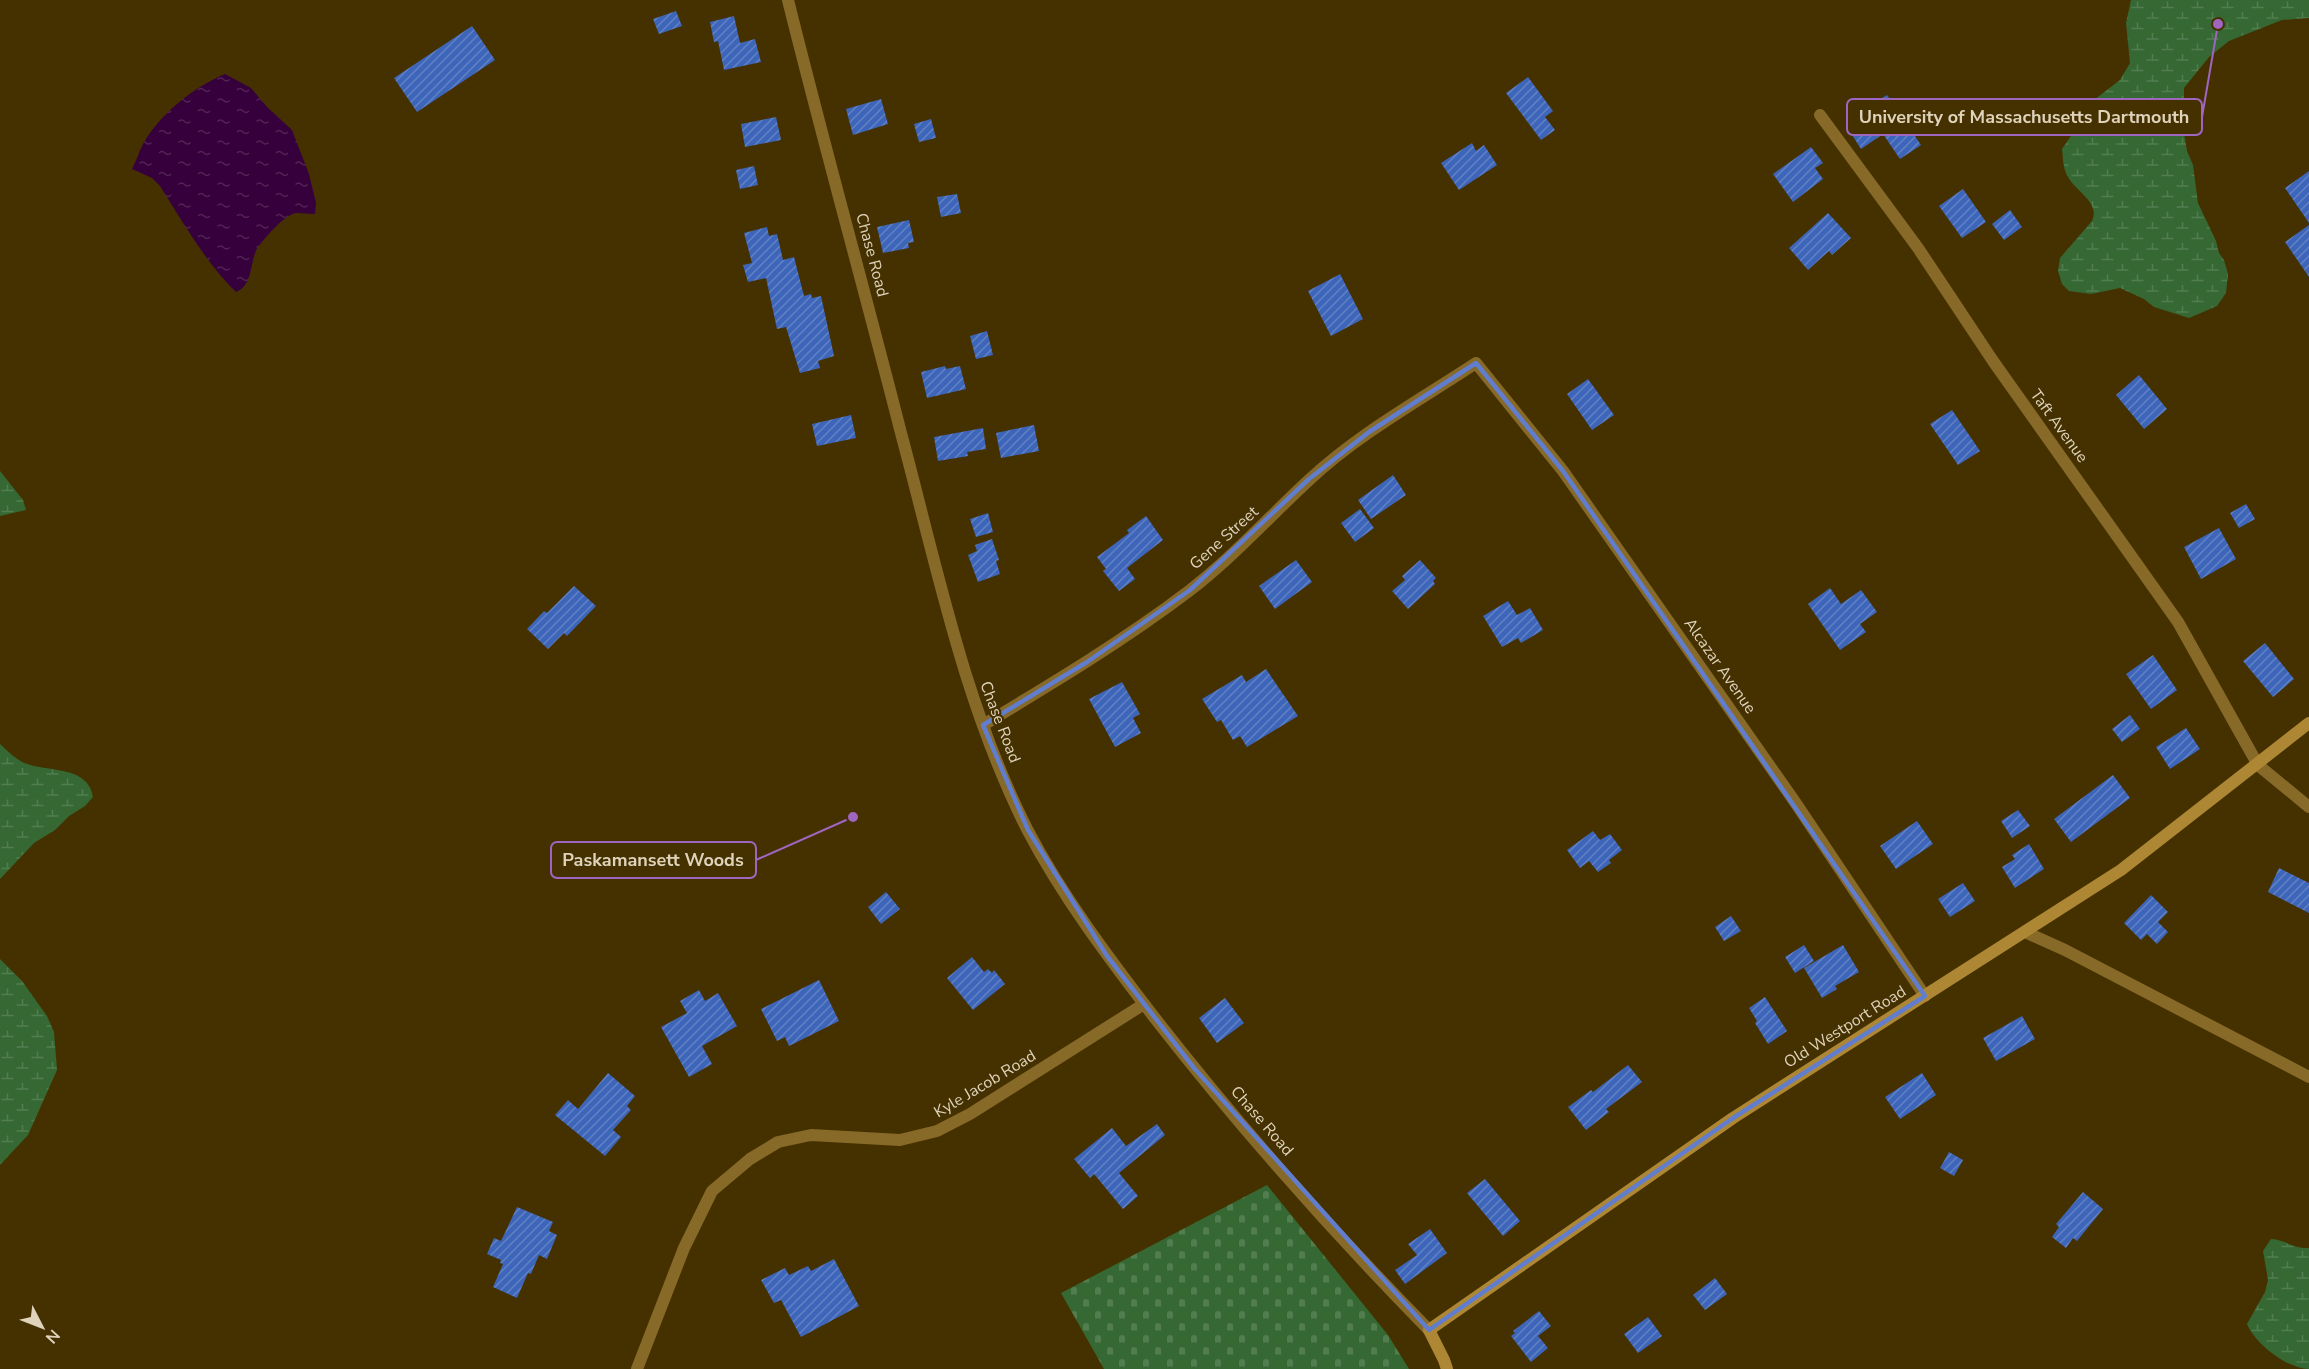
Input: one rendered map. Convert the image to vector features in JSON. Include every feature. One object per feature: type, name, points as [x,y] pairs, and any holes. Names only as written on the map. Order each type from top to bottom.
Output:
[{"type":"main road","name":"Old Westport Road","points":[[1430,1330],[1733,1118],[2121,870],[2309,723]]},
{"type":"main road","points":[[1430,1330],[1447,1369]]},
{"type":"street","name":"Chase Road","points":[[788,0],[903,438],[939,588],[969,690],[1028,830],[1107,956],[1194,1068],[1372,1271],[1430,1330]]},
{"type":"street","name":"Taft Avenue","points":[[1820,115],[1918,248],[1993,361],[2178,622],[2258,765]]},
{"type":"street","name":"Gene Street","points":[[983,725],[1087,662],[1190,590],[1256,534],[1309,479],[1369,432],[1476,363]]},
{"type":"street","name":"Alcazar Avenue","points":[[1476,363],[1563,471],[1788,792],[1925,996]]},
{"type":"street","points":[[2258,765],[2309,807]]},
{"type":"street","points":[[2025,932],[2065,950],[2309,1077]]},
{"type":"street","name":"Kyle Jacob Road","points":[[636,1369],[684,1248],[712,1191],[750,1159],[778,1142],[811,1135],[900,1140],[937,1131],[970,1114],[1144,1004]]},
{"type":"highlighted area","points":[[1476,363],[1563,471],[1925,996],[1733,1118],[1429,1330],[1194,1068],[1107,956],[1028,830],[983,725],[1087,662],[1190,590],[1309,479],[1369,432]]},
{"type":"green space","points":[[2131,0],[2309,0],[2309,18],[2282,20],[2229,41],[2209,57],[2184,88],[2184,133],[2187,151],[2193,165],[2198,203],[2228,274],[2226,293],[2217,306],[2189,318],[2154,307],[2144,299],[2120,288],[2091,294],[2069,291],[2062,284],[2058,271],[2060,258],[2092,221],[2094,214],[2090,202],[2066,173],[2062,149],[2075,130],[2090,119],[2094,100],[2120,80],[2130,63],[2126,23]]},
{"type":"green space","points":[[0,471],[23,500],[26,510],[0,516]]},
{"type":"green space","points":[[0,744],[22,762],[64,771],[83,779],[89,786],[93,797],[55,830],[34,843],[0,879]]},
{"type":"green space","points":[[0,959],[22,981],[47,1016],[54,1032],[57,1070],[28,1135],[0,1165]]},
{"type":"green space","points":[[1267,1185],[1388,1335],[1409,1369],[1104,1369],[1061,1293]]},
{"type":"green space","points":[[2271,1239],[2309,1248],[2309,1369],[2292,1365],[2273,1354],[2257,1339],[2247,1324],[2265,1292],[2268,1280],[2263,1251]]},
{"type":"water","points":[[225,74],[251,88],[267,107],[292,130],[309,174],[316,203],[315,214],[291,214],[270,233],[255,253],[246,284],[236,292],[204,255],[160,186],[152,178],[132,169],[144,143],[162,119],[191,93]]},
{"type":"building","points":[[676,11],[682,26],[659,34],[653,19]]},
{"type":"building","points":[[734,16],[740,43],[755,39],[761,62],[724,70],[718,41],[714,42],[710,22]]},
{"type":"building","points":[[472,26],[495,60],[417,112],[394,78]]},
{"type":"building","points":[[1528,77],[1553,111],[1545,117],[1555,130],[1541,140],[1506,93]]},
{"type":"building","points":[[1887,95],[1921,145],[1900,159],[1883,134],[1861,149],[1849,130],[1856,126],[1851,118]]},
{"type":"building","points":[[881,99],[888,124],[853,135],[846,109]]},
{"type":"building","points":[[776,117],[781,140],[745,147],[741,124]]},
{"type":"building","points":[[931,119],[936,138],[919,142],[914,124]]},
{"type":"building","points":[[1472,143],[1476,151],[1484,145],[1497,165],[1459,190],[1441,163]]},
{"type":"building","points":[[1811,147],[1823,163],[1815,168],[1823,179],[1793,202],[1773,174]]},
{"type":"building","points":[[754,166],[758,185],[740,189],[736,170]]},
{"type":"building","points":[[2309,171],[2309,223],[2285,188]]},
{"type":"building","points":[[1963,189],[1986,222],[1962,238],[1939,206]]},
{"type":"building","points":[[957,194],[961,213],[941,217],[937,197]]},
{"type":"building","points":[[2010,210],[2022,227],[2004,240],[1992,224]]},
{"type":"building","points":[[1828,213],[1851,238],[1832,255],[1829,251],[1808,270],[1789,248]]},
{"type":"building","points":[[909,220],[914,242],[908,243],[909,248],[883,253],[877,227]]},
{"type":"building","points":[[2309,225],[2309,277],[2285,242]]},
{"type":"building","points":[[767,227],[769,236],[777,234],[783,260],[794,257],[804,296],[811,294],[812,298],[821,296],[834,356],[818,361],[820,368],[800,373],[786,327],[777,329],[766,278],[748,282],[743,265],[752,263],[744,233]]},
{"type":"building","points":[[1340,274],[1363,319],[1331,336],[1308,291]]},
{"type":"building","points":[[987,331],[993,355],[976,359],[970,336]]},
{"type":"building","points":[[945,366],[946,369],[960,366],[966,389],[927,398],[921,372]]},
{"type":"building","points":[[2139,375],[2167,409],[2144,429],[2116,395]]},
{"type":"building","points":[[1588,379],[1614,415],[1592,430],[1567,394]]},
{"type":"building","points":[[1952,410],[1980,451],[1958,465],[1930,424]]},
{"type":"building","points":[[851,415],[856,438],[817,446],[812,424]]},
{"type":"building","points":[[1034,425],[1039,451],[1001,458],[996,433]]},
{"type":"building","points":[[983,428],[986,449],[967,452],[968,456],[938,461],[934,437]]},
{"type":"building","points":[[1393,475],[1406,495],[1371,519],[1358,500]]},
{"type":"building","points":[[2246,504],[2255,519],[2239,528],[2230,513]]},
{"type":"building","points":[[1360,509],[1374,528],[1355,542],[1341,523]]},
{"type":"building","points":[[988,513],[993,532],[976,537],[970,519]]},
{"type":"building","points":[[1146,516],[1163,540],[1127,568],[1135,579],[1119,591],[1103,571],[1106,569],[1097,557],[1129,533],[1127,530]]},
{"type":"building","points":[[2219,528],[2236,559],[2201,579],[2184,547]]},
{"type":"building","points":[[992,539],[999,560],[996,561],[1000,574],[978,582],[968,555],[977,551],[975,545]]},
{"type":"building","points":[[1296,560],[1312,582],[1275,609],[1259,586]]},
{"type":"building","points":[[1420,560],[1436,578],[1433,581],[1435,584],[1408,609],[1392,591],[1405,580],[1402,576]]},
{"type":"building","points":[[574,586],[596,606],[567,636],[564,633],[548,649],[527,629],[544,611],[547,613]]},
{"type":"building","points":[[1830,588],[1841,604],[1861,590],[1877,612],[1860,624],[1866,632],[1840,650],[1808,604]]},
{"type":"building","points":[[1508,601],[1517,615],[1530,608],[1543,630],[1521,643],[1518,638],[1502,647],[1483,616]]},
{"type":"building","points":[[2265,643],[2294,679],[2273,697],[2243,661]]},
{"type":"building","points":[[2153,655],[2177,690],[2151,709],[2126,674]]},
{"type":"building","points":[[1266,669],[1298,716],[1247,747],[1240,736],[1233,740],[1221,720],[1217,722],[1202,699],[1242,675],[1246,682]]},
{"type":"building","points":[[1122,682],[1140,714],[1133,718],[1141,733],[1115,747],[1089,699]]},
{"type":"building","points":[[2130,715],[2140,729],[2122,742],[2112,729]]},
{"type":"building","points":[[2186,728],[2200,749],[2170,769],[2156,747]]},
{"type":"building","points":[[2113,775],[2130,798],[2071,842],[2054,819]]},
{"type":"building","points":[[2018,810],[2030,826],[2012,838],[2001,821]]},
{"type":"building","points":[[1917,821],[1933,844],[1896,869],[1880,846]]},
{"type":"building","points":[[1593,831],[1600,840],[1610,834],[1622,850],[1609,860],[1611,863],[1598,872],[1589,861],[1580,868],[1567,850]]},
{"type":"building","points":[[2029,844],[2044,869],[2015,888],[2002,867],[2015,859],[2012,855]]},
{"type":"building","points":[[2279,868],[2309,883],[2309,913],[2268,892]]},
{"type":"building","points":[[1963,883],[1975,901],[1950,917],[1938,899]]},
{"type":"building","points":[[886,892],[900,909],[881,924],[868,907]]},
{"type":"building","points":[[2151,895],[2168,912],[2158,922],[2168,932],[2157,944],[2147,934],[2141,940],[2124,923]]},
{"type":"building","points":[[1731,916],[1741,931],[1724,941],[1715,927]]},
{"type":"building","points":[[1804,945],[1814,961],[1795,973],[1785,957]]},
{"type":"building","points":[[1843,945],[1859,972],[1835,986],[1837,989],[1822,998],[1804,968]]},
{"type":"building","points":[[972,957],[984,972],[988,969],[992,973],[994,970],[1005,984],[973,1010],[947,978]]},
{"type":"building","points":[[819,980],[839,1021],[789,1046],[785,1037],[777,1041],[761,1009]]},
{"type":"building","points":[[699,990],[705,1001],[718,993],[737,1026],[702,1046],[712,1064],[689,1077],[661,1027],[687,1013],[680,1001]]},
{"type":"building","points":[[1765,997],[1787,1031],[1768,1044],[1749,1008]]},
{"type":"building","points":[[1225,998],[1244,1023],[1217,1043],[1199,1018]]},
{"type":"building","points":[[2022,1016],[2035,1039],[1996,1061],[1983,1038]]},
{"type":"building","points":[[1628,1065],[1642,1082],[1606,1109],[1609,1112],[1586,1130],[1568,1107],[1591,1090],[1593,1092]]},
{"type":"building","points":[[608,1073],[635,1096],[627,1106],[631,1110],[613,1130],[621,1137],[605,1156],[555,1115],[568,1100],[578,1109]]},
{"type":"building","points":[[1922,1073],[1936,1095],[1900,1119],[1885,1097]]},
{"type":"building","points":[[1157,1124],[1165,1135],[1119,1173],[1138,1196],[1123,1209],[1094,1174],[1090,1178],[1074,1159],[1112,1128],[1126,1146]]},
{"type":"building","points":[[1949,1152],[1963,1160],[1954,1176],[1940,1168]]},
{"type":"building","points":[[1485,1179],[1520,1221],[1503,1236],[1467,1193]]},
{"type":"building","points":[[2083,1192],[2103,1209],[2077,1241],[2073,1238],[2066,1248],[2052,1237],[2059,1227],[2056,1224]]},
{"type":"building","points":[[517,1207],[553,1222],[549,1231],[557,1235],[547,1259],[539,1255],[517,1298],[493,1287],[503,1264],[500,1263],[501,1260],[487,1254],[494,1238],[501,1241]]},
{"type":"building","points":[[1430,1229],[1447,1253],[1405,1284],[1395,1270],[1417,1255],[1408,1244]]},
{"type":"building","points":[[834,1259],[859,1306],[801,1337],[781,1300],[774,1303],[761,1280],[785,1268],[789,1275],[808,1266],[811,1271]]},
{"type":"building","points":[[1715,1278],[1727,1294],[1705,1310],[1693,1295]]},
{"type":"building","points":[[1539,1311],[1551,1326],[1538,1336],[1548,1348],[1531,1362],[1511,1336],[1515,1333],[1513,1331]]},
{"type":"building","points":[[1648,1317],[1662,1336],[1638,1353],[1624,1334]]},
{"type":"place","name":"University of Massachusetts Dartmouth","points":[[2218,24]]},
{"type":"place","name":"Paskamansett Woods","points":[[853,817]]}]
